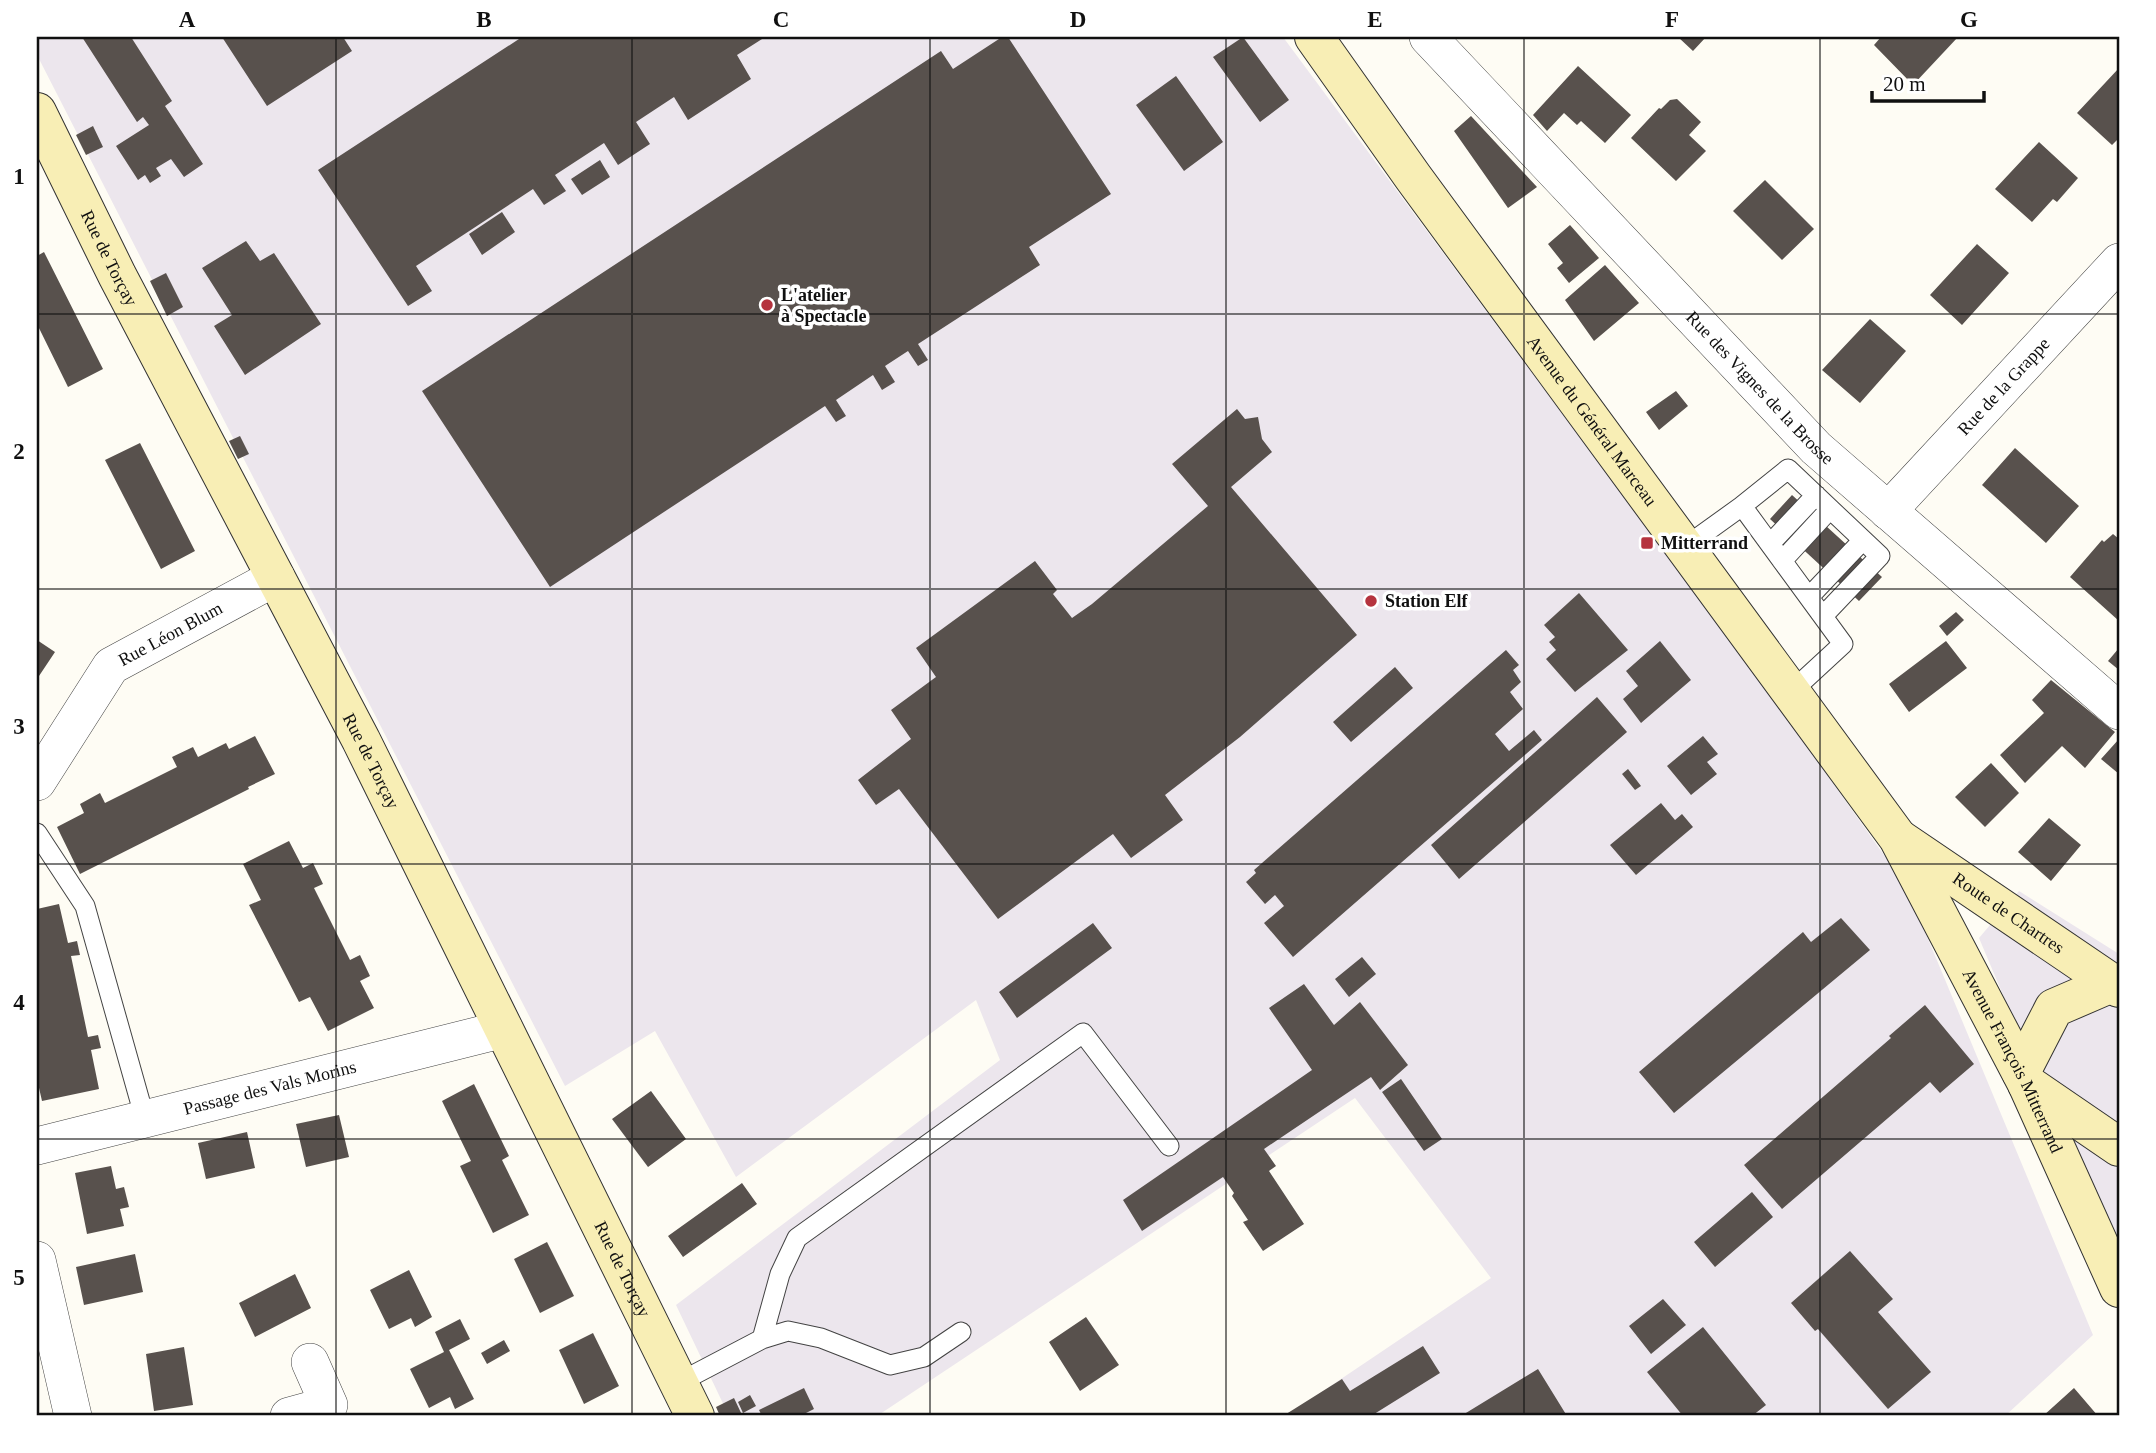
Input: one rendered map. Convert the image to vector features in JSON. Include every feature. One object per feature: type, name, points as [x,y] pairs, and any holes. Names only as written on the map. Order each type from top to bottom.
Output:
[{"type":"main road","name":"Avenue du Général Marceau","points":[[1314,37],[1413,177],[1898,838]]},
{"type":"main road","name":"Rue de Torçay","points":[[37,112],[46,155],[117,275],[361,740],[686,1400]]},
{"type":"main road","name":"Route de Chartres","points":[[1898,838],[2116,986]]},
{"type":"main road","name":"Avenue François Mitterrand","points":[[1898,838],[2024,1078],[2119,1288]]},
{"type":"main road","points":[[2116,986],[2054,1008],[2024,1078],[2119,1147]]},
{"type":"street","name":"Rue des Vignes de la Brosse","points":[[1428,37],[1816,448],[2119,711]]},
{"type":"street","name":"Rue de la Grappe","points":[[1888,511],[2119,262]]},
{"type":"street","name":"Rue Léon Blum","points":[[37,782],[111,666],[276,578]]},
{"type":"street","name":"Passage des Vals Morins","points":[[37,1146],[503,1030]]},
{"type":"street","points":[[37,1260],[73,1416]]},
{"type":"street","points":[[289,1416],[329,1405],[310,1362]]},
{"type":"lane","points":[[1685,547],[1788,469],[1880,556],[1823,616]]},
{"type":"lane","points":[[1770,544],[1823,502]]},
{"type":"lane","points":[[1782,561],[1823,502]]},
{"type":"lane","points":[[1742,506],[1843,644],[1791,692]]},
{"type":"lane","points":[[1809,597],[1863,540]]},
{"type":"lane","points":[[37,833],[85,906],[145,1119]]},
{"type":"lane","points":[[762,1339],[780,1273],[797,1238],[1083,1033],[1169,1146]]},
{"type":"lane","points":[[686,1400],[762,1339],[788,1331],[821,1338],[890,1365],[924,1356],[961,1332]]},
{"type":"shaded area","points":[[37,37],[1283,37],[1761,682],[1906,886],[2093,1335],[2005,1416],[1286,1416],[1491,1278],[1355,1098],[877,1416],[729,1416],[676,1305],[1000,1060],[976,1000],[736,1177],[655,1031],[565,1086],[37,55]]},
{"type":"shaded area","points":[[2019,891],[2119,954],[2119,1270],[1979,938]]},
{"type":"building","points":[[82,37],[131,37],[172,101],[165,106],[203,164],[184,177],[171,159],[156,168],[161,176],[150,183],[145,175],[138,180],[116,146],[149,125],[143,117],[137,122]]},
{"type":"building","points":[[222,37],[343,37],[352,51],[267,106]]},
{"type":"building","points":[[522,37],[765,37],[737,55],[751,79],[688,120],[674,97],[636,122],[650,144],[618,165],[604,143],[555,175],[566,191],[544,205],[533,189],[416,266],[432,291],[408,306],[318,170]]},
{"type":"building","name":"L'atelier à Spectacle","points":[[1002,37],[1008,37],[1111,194],[1029,247],[1040,265],[918,344],[928,360],[918,366],[908,351],[885,366],[895,382],[882,390],[873,375],[836,400],[846,416],[836,422],[825,406],[550,587],[422,391],[941,51],[953,69]]},
{"type":"building","points":[[1243,37],[1289,100],[1260,122],[1213,57]]},
{"type":"building","points":[[1678,37],[1706,37],[1693,51]]},
{"type":"building","points":[[1881,37],[1958,37],[1913,85],[1874,45]]},
{"type":"building","points":[[1578,66],[1631,115],[1605,143],[1581,121],[1577,125],[1564,113],[1547,131],[1533,115]]},
{"type":"building","points":[[2119,68],[2119,138],[2112,145],[2077,113]]},
{"type":"building","points":[[1176,76],[1223,142],[1184,171],[1136,105]]},
{"type":"building","points":[[1677,99],[1701,122],[1689,135],[1706,151],[1676,181],[1631,138],[1659,108],[1670,100]]},
{"type":"building","points":[[1471,116],[1537,187],[1508,208],[1454,131]]},
{"type":"building","points":[[93,126],[103,147],[86,155],[76,135]]},
{"type":"building","points":[[2039,142],[2078,178],[2057,202],[2053,199],[2032,222],[1995,189]]},
{"type":"building","points":[[600,160],[610,177],[582,195],[571,179]]},
{"type":"building","points":[[1765,180],[1814,229],[1782,260],[1733,211]]},
{"type":"building","points":[[502,212],[515,232],[482,255],[469,234]]},
{"type":"building","points":[[1570,225],[1599,258],[1569,283],[1557,268],[1563,263],[1548,244]]},
{"type":"building","points":[[246,241],[260,261],[274,253],[321,324],[245,375],[214,326],[232,315],[202,268]]},
{"type":"building","points":[[1977,244],[2009,273],[1962,325],[1930,295]]},
{"type":"building","points":[[44,252],[103,369],[68,387],[37,324],[37,256]]},
{"type":"building","points":[[1605,265],[1639,303],[1594,341],[1565,300]]},
{"type":"building","points":[[166,273],[183,307],[167,316],[150,281]]},
{"type":"building","points":[[1870,319],[1906,351],[1860,403],[1822,370]]},
{"type":"building","points":[[1676,391],[1688,406],[1659,430],[1646,412]]},
{"type":"building","points":[[1237,409],[1245,419],[1258,417],[1262,439],[1272,452],[1231,487],[1357,635],[1240,737],[1165,795],[1183,820],[1131,858],[1113,834],[998,919],[899,789],[876,805],[858,780],[911,739],[891,710],[936,677],[916,648],[1035,561],[1057,590],[1053,594],[1072,618],[1092,604],[1208,506],[1172,464]]},
{"type":"building","points":[[240,436],[249,454],[238,459],[229,441]]},
{"type":"building","points":[[140,443],[195,551],[161,569],[105,460]]},
{"type":"building","points":[[2015,448],[2079,506],[2046,543],[1982,485]]},
{"type":"building","points":[[1792,495],[1882,577],[1859,601],[1770,519]]},
{"type":"building","points":[[2113,534],[2119,539],[2119,621],[2070,577],[2102,540],[2104,542]]},
{"type":"building","points":[[1579,593],[1628,650],[1575,692],[1546,659],[1556,650],[1549,642],[1555,637],[1544,625]]},
{"type":"building","points":[[1956,612],[1964,620],[1947,636],[1939,626]]},
{"type":"building","points":[[37,640],[55,652],[37,679]]},
{"type":"building","points":[[1660,641],[1691,680],[1641,723],[1623,699],[1638,686],[1626,671]]},
{"type":"building","points":[[1946,641],[1967,668],[1909,712],[1889,684]]},
{"type":"building","points":[[2119,648],[2119,670],[2108,661]]},
{"type":"building","points":[[1506,650],[1519,665],[1513,670],[1521,682],[1510,692],[1523,709],[1495,734],[1509,751],[1534,730],[1542,740],[1293,957],[1264,923],[1284,906],[1275,895],[1265,904],[1246,882],[1256,873],[1254,870]]},
{"type":"building","points":[[1395,667],[1413,688],[1351,742],[1333,722]]},
{"type":"building","points":[[2051,680],[2115,732],[2085,768],[2062,746],[2025,783],[2000,755],[2044,713],[2032,700]]},
{"type":"building","points":[[1597,697],[1627,732],[1459,879],[1431,845]]},
{"type":"building","points":[[255,736],[275,774],[80,874],[57,827],[84,813],[80,804],[100,793],[105,803],[177,767],[172,757],[193,747],[198,757],[226,743],[229,749]]},
{"type":"building","points":[[1703,736],[1718,754],[1707,762],[1717,774],[1691,795],[1667,766]]},
{"type":"building","points":[[2119,739],[2119,774],[2101,759]]},
{"type":"building","points":[[1991,763],[2019,793],[1985,827],[1955,797]]},
{"type":"building","points":[[1628,769],[1641,786],[1635,790],[1622,774]]},
{"type":"building","points":[[1661,803],[1675,820],[1682,814],[1693,827],[1636,875],[1610,845]]},
{"type":"building","points":[[2049,818],[2081,845],[2051,881],[2018,852]]},
{"type":"building","points":[[289,841],[303,868],[313,863],[323,884],[314,888],[350,960],[360,955],[370,976],[360,981],[374,1008],[328,1031],[310,997],[299,1002],[249,905],[261,900],[243,864]]},
{"type":"building","points":[[59,904],[68,943],[77,941],[80,955],[71,956],[88,1037],[98,1035],[101,1048],[91,1050],[99,1089],[42,1101],[37,1079],[37,909]]},
{"type":"building","points":[[1841,918],[1870,950],[1674,1113],[1639,1072],[1803,932],[1811,942]]},
{"type":"building","points":[[1093,923],[1112,948],[1017,1018],[999,992]]},
{"type":"building","points":[[1362,957],[1376,974],[1349,997],[1335,979]]},
{"type":"building","points":[[1304,984],[1334,1025],[1360,1002],[1408,1065],[1380,1090],[1371,1077],[1264,1149],[1276,1166],[1269,1171],[1304,1224],[1263,1251],[1243,1222],[1248,1220],[1223,1177],[1142,1231],[1123,1200],[1312,1070],[1269,1008]]},
{"type":"building","points":[[1925,1005],[1974,1064],[1940,1093],[1930,1082],[1782,1209],[1744,1165],[1891,1038],[1889,1036]]},
{"type":"building","points":[[1401,1079],[1442,1139],[1424,1151],[1382,1092]]},
{"type":"building","points":[[474,1084],[509,1156],[502,1160],[529,1215],[493,1233],[460,1166],[471,1161],[442,1101]]},
{"type":"building","points":[[651,1091],[686,1139],[648,1167],[612,1119]]},
{"type":"building","points":[[339,1115],[349,1157],[306,1167],[296,1124]]},
{"type":"building","points":[[247,1132],[255,1168],[206,1179],[198,1143]]},
{"type":"building","points":[[111,1166],[116,1189],[124,1187],[129,1207],[120,1209],[124,1226],[87,1234],[75,1173]]},
{"type":"building","points":[[742,1183],[757,1204],[683,1257],[668,1236]]},
{"type":"building","points":[[1752,1192],[1773,1217],[1715,1267],[1694,1242]]},
{"type":"building","points":[[547,1242],[574,1296],[540,1313],[514,1259]]},
{"type":"building","points":[[1850,1251],[1893,1299],[1878,1312],[1931,1372],[1888,1409],[1818,1329],[1815,1331],[1791,1303]]},
{"type":"building","points":[[135,1254],[143,1292],[84,1305],[76,1267]]},
{"type":"building","points":[[409,1270],[432,1317],[415,1327],[411,1318],[389,1329],[370,1290]]},
{"type":"building","points":[[295,1274],[311,1308],[255,1337],[239,1303]]},
{"type":"building","points":[[1663,1299],[1686,1325],[1651,1354],[1629,1326]]},
{"type":"building","points":[[1086,1317],[1119,1365],[1080,1391],[1049,1342]]},
{"type":"building","points":[[460,1319],[470,1339],[449,1350],[474,1399],[455,1409],[450,1397],[429,1408],[410,1369],[444,1352],[435,1332]]},
{"type":"building","points":[[1703,1327],[1766,1405],[1752,1416],[1683,1416],[1647,1372]]},
{"type":"building","points":[[593,1333],[619,1386],[584,1404],[559,1350]]},
{"type":"building","points":[[504,1340],[510,1351],[487,1364],[481,1353]]},
{"type":"building","points":[[1423,1346],[1440,1373],[1371,1416],[1283,1416],[1342,1379],[1350,1391]]},
{"type":"building","points":[[184,1347],[193,1405],[154,1411],[146,1354]]},
{"type":"building","points":[[1538,1369],[1567,1416],[1461,1416]]},
{"type":"building","points":[[804,1388],[814,1409],[800,1416],[762,1416],[759,1410]]},
{"type":"building","points":[[2074,1388],[2098,1416],[2043,1416]]},
{"type":"building","points":[[750,1395],[756,1406],[743,1413],[738,1402]]},
{"type":"building","points":[[734,1398],[742,1415],[720,1416],[716,1407]]},
{"type":"place","name":"L'atelier à Spectacle","points":[[767,305]]},
{"type":"place","name":"Mitterrand","points":[[1647,543]]},
{"type":"place","name":"Station Elf","points":[[1371,601]]}]
